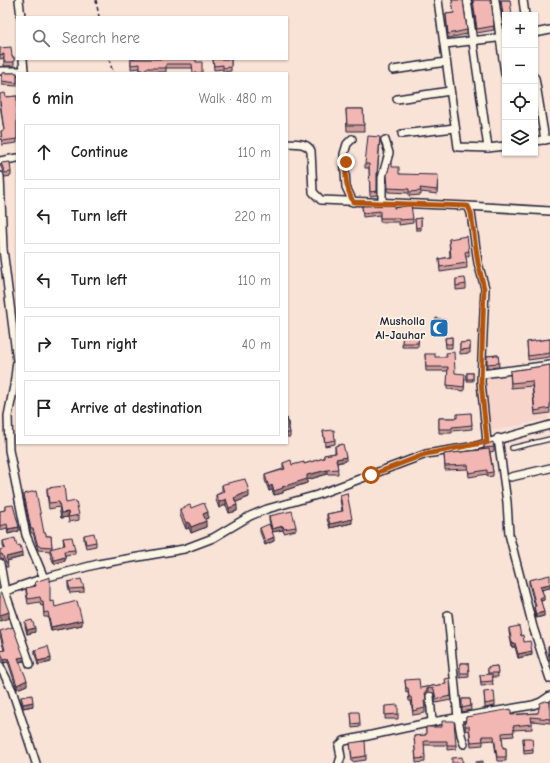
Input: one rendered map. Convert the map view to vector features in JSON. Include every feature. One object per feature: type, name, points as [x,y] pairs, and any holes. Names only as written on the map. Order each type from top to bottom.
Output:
[{"type":"street","points":[[19,0],[21,16]]},
{"type":"street","points":[[438,0],[458,147],[488,148],[502,146]]},
{"type":"street","points":[[467,0],[488,148]]},
{"type":"street","points":[[445,44],[502,37],[495,0]]},
{"type":"street","points":[[523,0],[525,12]]},
{"type":"street","points":[[538,32],[550,30]]},
{"type":"street","points":[[0,71],[24,72],[23,60]]},
{"type":"street","points":[[393,70],[446,62]]},
{"type":"street","points":[[536,84],[547,140]]},
{"type":"street","points":[[397,98],[450,91]]},
{"type":"street","points":[[402,134],[455,128]]},
{"type":"street","points":[[352,139],[347,144],[344,154],[346,187],[353,202]]},
{"type":"street","points":[[382,204],[382,178],[389,154],[385,140]]},
{"type":"street","points":[[288,143],[306,145],[309,147],[311,151],[313,192],[321,200],[550,211]]},
{"type":"street","points":[[0,161],[16,158]]},
{"type":"street","points":[[0,176],[3,249],[16,352]]},
{"type":"street","points":[[468,206],[471,213],[478,263],[484,288],[481,382],[487,442]]},
{"type":"street","points":[[482,374],[550,365]]},
{"type":"street","points":[[16,369],[8,416],[9,450],[26,535],[44,578]]},
{"type":"street","points":[[3,593],[44,578],[105,562],[184,549],[212,538],[250,516],[268,509],[317,495],[426,454],[487,442],[550,425]]},
{"type":"street","points":[[498,438],[507,502],[509,534],[533,627],[550,679]]},
{"type":"street","points":[[511,478],[550,468]]},
{"type":"street","points":[[0,563],[3,593],[30,664]]},
{"type":"street","points":[[448,615],[458,718],[464,744]]},
{"type":"street","points":[[0,666],[12,690],[36,763]]},
{"type":"street","points":[[430,696],[432,722]]},
{"type":"street","points":[[339,763],[341,756],[340,746],[344,741],[432,722],[533,705],[550,696]]},
{"type":"lane","points":[[512,448],[550,440]]},
{"type":"path","points":[[96,0],[99,16]]},
{"type":"path","points":[[109,60],[113,72]]},
{"type":"shaded area","points":[[542,370],[548,419],[491,431],[482,379]]},
{"type":"building","points":[[452,0],[463,0],[467,30],[448,34],[446,14],[454,13]]},
{"type":"building","points":[[473,0],[491,0],[494,26],[477,29]]},
{"type":"building","points":[[501,0],[510,0],[512,12],[502,12]]},
{"type":"building","points":[[11,47],[14,62],[4,62],[4,54],[0,55],[0,48]]},
{"type":"building","points":[[131,60],[196,60],[196,62],[202,62],[202,72],[193,72],[192,64],[166,64],[166,68],[146,68],[146,70],[140,70],[140,64],[131,65]]},
{"type":"building","points":[[213,60],[231,60],[231,67],[223,68],[223,65],[214,66]]},
{"type":"building","points":[[2,73],[16,73],[16,83],[2,81]]},
{"type":"building","points":[[5,93],[6,97],[16,96],[16,139],[2,141],[1,131],[4,130],[0,94]]},
{"type":"building","points":[[346,109],[363,109],[364,125],[347,125]]},
{"type":"building","points":[[368,136],[380,137],[377,191],[370,192],[369,164],[365,164]]},
{"type":"building","points":[[10,162],[11,172],[5,173],[1,163]]},
{"type":"building","points":[[390,164],[392,164],[392,167],[399,167],[399,174],[438,175],[437,190],[420,188],[421,191],[409,192],[409,189],[388,188],[387,175]]},
{"type":"building","points":[[394,205],[394,208],[411,205],[413,219],[399,220],[399,218],[380,218],[380,211],[363,213],[362,206]]},
{"type":"building","points":[[421,218],[421,227],[416,228],[415,219]]},
{"type":"building","points":[[467,236],[469,251],[465,252],[467,263],[440,267],[439,259],[451,257],[449,239]]},
{"type":"building","points":[[465,278],[466,284],[456,286],[456,279]]},
{"type":"building","points":[[436,318],[445,320],[443,330],[434,328]]},
{"type":"building","points":[[403,332],[419,333],[418,343],[402,343]]},
{"type":"building","points":[[452,337],[452,344],[446,344],[445,338]]},
{"type":"building","points":[[550,339],[550,353],[528,356],[527,342]]},
{"type":"building","points":[[470,342],[470,349],[460,350],[460,343]]},
{"type":"building","points":[[454,352],[455,373],[465,374],[464,387],[447,385],[448,367],[426,367],[425,354],[435,354],[435,357],[447,357],[446,353]]},
{"type":"building","points":[[498,355],[499,363],[487,364],[487,356]]},
{"type":"building","points":[[550,365],[550,408],[535,411],[532,381],[511,383],[510,371]]},
{"type":"building","points":[[467,373],[473,373],[473,379],[467,379]]},
{"type":"building","points":[[471,413],[472,425],[452,427],[452,429],[439,429],[439,418],[457,418],[457,414]]},
{"type":"building","points":[[334,430],[335,440],[325,442],[323,431]]},
{"type":"building","points":[[493,442],[494,447],[484,448],[484,445]]},
{"type":"building","points":[[343,444],[346,457],[336,459],[338,469],[307,475],[307,479],[274,491],[272,485],[269,487],[265,475],[285,469],[283,463],[291,460],[292,465],[304,462],[304,464],[324,458],[324,455],[336,453],[335,446]]},
{"type":"building","points":[[489,449],[493,472],[487,473],[487,470],[469,473],[468,465],[445,466],[444,454]]},
{"type":"building","points":[[245,479],[249,491],[234,498],[237,505],[229,508],[226,499],[219,502],[216,495],[224,492],[222,485]]},
{"type":"building","points":[[64,486],[66,503],[76,501],[79,515],[69,517],[68,512],[61,513],[59,502],[49,503],[47,488]]},
{"type":"building","points":[[36,491],[44,533],[46,533],[46,536],[51,536],[52,547],[38,546],[33,529],[31,529],[24,494]]},
{"type":"building","points":[[347,493],[352,519],[330,524],[327,514],[343,511],[340,495]]},
{"type":"building","points":[[204,503],[208,512],[203,514],[206,521],[191,527],[189,522],[186,523],[180,509],[190,505],[191,508]]},
{"type":"building","points":[[13,505],[19,527],[8,529],[7,524],[0,526],[0,511],[5,510],[5,506]]},
{"type":"building","points":[[292,511],[296,527],[284,529],[283,526],[272,529],[269,516]]},
{"type":"building","points":[[269,524],[274,537],[265,541],[260,528]]},
{"type":"building","points":[[94,533],[96,542],[86,544],[84,535]]},
{"type":"building","points":[[72,537],[75,550],[64,551],[65,557],[54,560],[50,549],[65,545],[63,538]]},
{"type":"building","points":[[15,538],[17,546],[20,545],[22,553],[6,557],[8,563],[6,563],[2,554],[0,555],[0,550],[5,548],[3,541]]},
{"type":"building","points":[[550,575],[550,584],[540,586],[544,596],[540,598],[544,612],[536,614],[534,607],[536,606],[529,580]]},
{"type":"building","points":[[50,577],[50,602],[54,601],[55,607],[77,601],[82,620],[51,627],[48,612],[44,613],[43,601],[41,601],[40,597],[28,599],[26,588],[36,586],[35,582]]},
{"type":"building","points":[[81,579],[84,588],[70,589],[68,582]]},
{"type":"building","points":[[0,593],[2,593],[9,612],[0,615]]},
{"type":"building","points":[[32,620],[35,628],[27,630],[25,622]]},
{"type":"building","points":[[519,626],[524,642],[530,641],[532,651],[518,654],[515,643],[512,643],[509,628]]},
{"type":"building","points":[[13,627],[24,657],[18,658],[27,680],[17,685],[8,658],[4,659],[0,651],[5,650],[0,631]]},
{"type":"building","points":[[48,646],[51,658],[38,661],[35,650]]},
{"type":"building","points":[[460,663],[468,663],[469,673],[460,673]]},
{"type":"building","points":[[497,666],[498,673],[488,673],[488,667]]},
{"type":"building","points":[[492,674],[493,681],[481,682],[480,675]]},
{"type":"building","points":[[450,678],[451,696],[436,699],[434,689],[428,688],[425,692],[425,708],[413,711],[411,697],[409,697],[405,680],[419,679],[420,688],[446,684],[445,679]]},
{"type":"building","points":[[494,691],[495,702],[485,704],[484,692]]},
{"type":"building","points":[[32,695],[33,702],[23,704],[21,697]]},
{"type":"building","points":[[462,699],[470,699],[471,706],[462,708]]},
{"type":"building","points":[[545,701],[550,702],[550,719],[531,717],[532,724],[513,726],[514,732],[502,733],[503,748],[506,748],[506,757],[497,757],[494,736],[482,736],[483,741],[471,742],[469,726],[465,726],[466,717],[511,709],[511,715],[538,713],[540,703]]},
{"type":"building","points":[[398,705],[398,714],[385,715],[385,706]]},
{"type":"building","points":[[351,712],[359,712],[360,723],[352,724]]},
{"type":"building","points":[[442,721],[454,721],[456,745],[447,745],[447,741],[424,741],[425,758],[416,759],[414,736],[426,735],[426,727],[442,727]]},
{"type":"building","points":[[523,738],[532,738],[533,749],[524,750]]},
{"type":"building","points":[[365,741],[366,756],[352,758],[350,743]]},
{"type":"building","points":[[462,757],[463,763],[452,763],[452,758]]},
{"type":"building","points":[[483,761],[483,763],[476,763],[476,762]]},
{"type":"place","name":"Musholla Al-Jauhar","points":[[439,328]]},
{"type":"route","points":[[346,162],[346,187],[353,202],[429,206],[468,206],[471,213],[478,263],[484,288],[485,302],[481,382],[487,442],[476,446],[426,454],[393,468],[371,475]]}]
